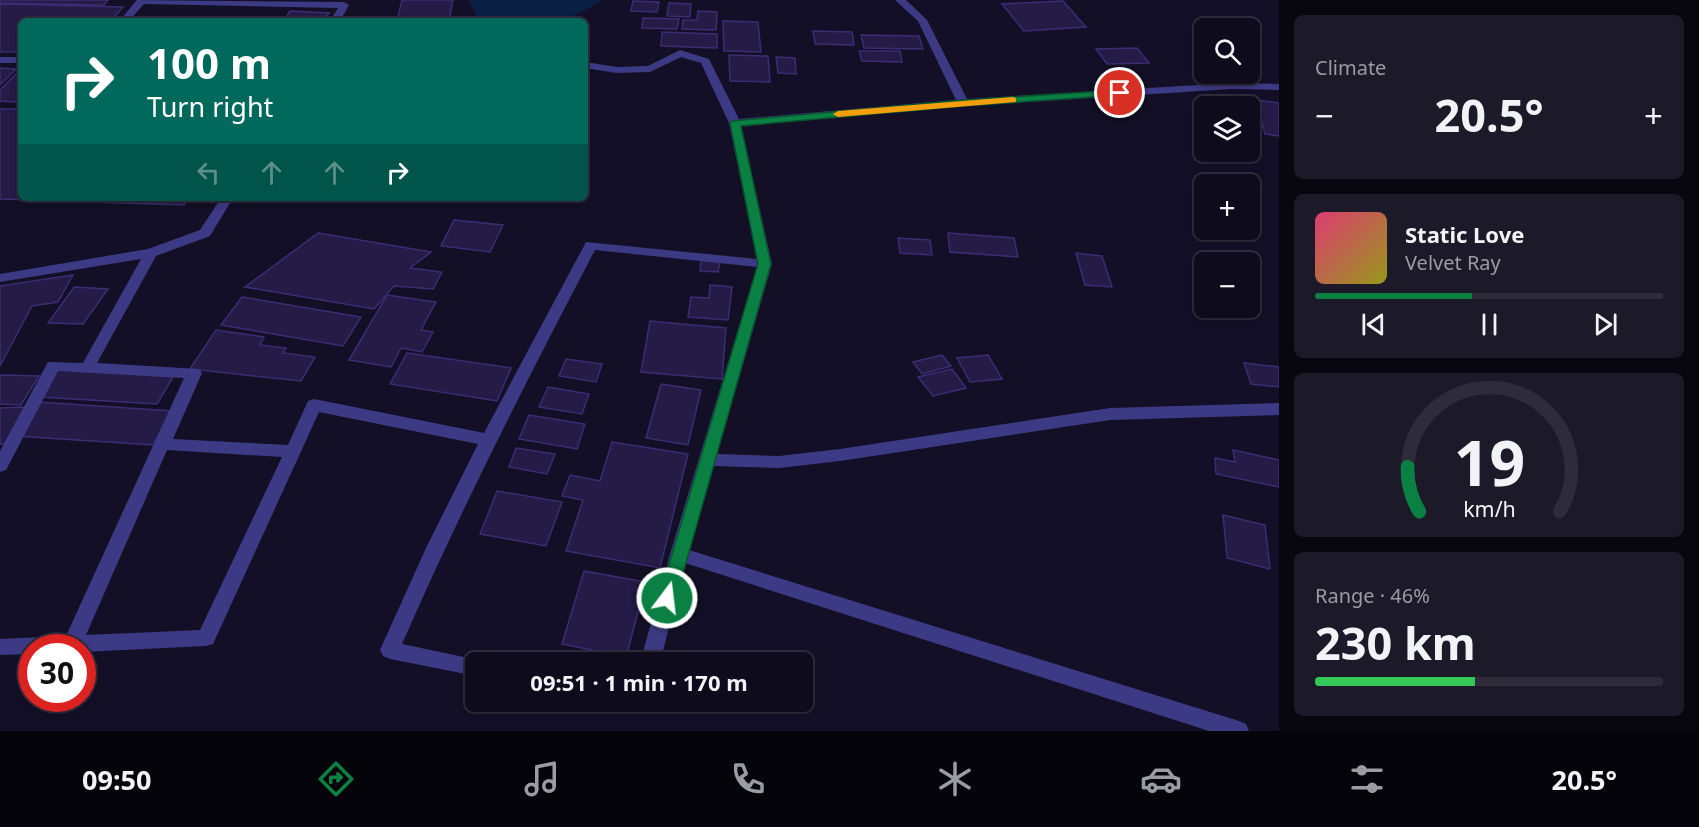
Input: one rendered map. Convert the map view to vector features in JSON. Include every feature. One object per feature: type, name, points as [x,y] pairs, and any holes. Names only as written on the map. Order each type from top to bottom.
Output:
[{"type":"street","points":[[127,18],[142,0],[344,5],[337,18]]},
{"type":"street","points":[[900,0],[922,20],[963,103]]},
{"type":"street","points":[[588,65],[617,70],[650,69],[680,53],[705,61],[735,123],[765,264],[679,554],[653,652]]},
{"type":"street","points":[[0,60],[18,60]]},
{"type":"street","points":[[735,123],[963,103],[1231,86],[1279,87]]},
{"type":"street","points":[[0,278],[151,253],[205,233],[225,201]]},
{"type":"street","points":[[465,665],[390,650],[435,548],[488,440],[591,245],[765,264]]},
{"type":"street","points":[[87,368],[151,253]]},
{"type":"street","points":[[0,466],[53,366],[194,373],[76,634]]},
{"type":"street","points":[[96,643],[206,638],[314,405],[488,440]]},
{"type":"street","points":[[708,460],[779,462],[840,455],[1110,414],[1279,409]]},
{"type":"street","points":[[162,444],[293,451]]},
{"type":"street","points":[[679,554],[1239,731]]},
{"type":"street","points":[[0,647],[18,646]]},
{"type":"water","points":[[469,0],[604,0],[567,18],[482,18],[476,16]]},
{"type":"building","points":[[0,0],[108,0],[104,5],[0,3]]},
{"type":"building","points":[[402,0],[453,0],[450,18],[398,18]]},
{"type":"building","points":[[633,1],[659,2],[657,12],[631,11]]},
{"type":"building","points":[[1063,1],[1086,27],[1024,31],[1002,4]]},
{"type":"building","points":[[669,3],[691,4],[690,17],[667,16]]},
{"type":"building","points":[[0,4],[123,7],[114,18],[18,18],[18,52],[0,52]]},
{"type":"building","points":[[290,11],[329,13],[325,18],[286,18]]},
{"type":"building","points":[[698,11],[717,12],[716,30],[682,29],[683,20],[697,20]]},
{"type":"building","points":[[643,18],[679,19],[677,29],[642,28]]},
{"type":"building","points":[[723,21],[758,22],[761,52],[724,51]]},
{"type":"building","points":[[813,31],[852,32],[854,45],[815,44]]},
{"type":"building","points":[[662,32],[717,34],[717,48],[661,46]]},
{"type":"building","points":[[861,35],[919,36],[923,49],[864,48]]},
{"type":"building","points":[[1137,48],[1149,63],[1107,64],[1096,49]]},
{"type":"building","points":[[859,51],[900,51],[902,62],[862,61]]},
{"type":"building","points":[[729,55],[768,56],[770,82],[730,81]]},
{"type":"building","points":[[776,57],[795,58],[796,74],[778,73]]},
{"type":"building","points":[[0,68],[16,69],[0,85]]},
{"type":"building","points":[[18,72],[18,99],[15,102],[0,101],[0,90]]},
{"type":"building","points":[[1260,101],[1279,103],[1279,136],[1265,134],[1260,115]]},
{"type":"building","points":[[0,109],[18,109],[18,200],[0,199]]},
{"type":"building","points":[[61,201],[186,201],[184,205]]},
{"type":"building","points":[[454,220],[503,225],[490,252],[441,246]]},
{"type":"building","points":[[318,233],[431,252],[410,268],[442,272],[433,289],[394,286],[374,309],[245,287]]},
{"type":"building","points":[[948,233],[1014,238],[1018,257],[950,252]]},
{"type":"building","points":[[898,238],[930,240],[932,255],[900,253]]},
{"type":"building","points":[[1076,253],[1102,256],[1112,287],[1085,285]]},
{"type":"building","points":[[701,260],[720,262],[718,272],[700,271]]},
{"type":"building","points":[[73,275],[58,302],[32,306],[0,366],[0,286]]},
{"type":"building","points":[[710,285],[732,287],[728,320],[688,317],[691,297],[709,298]]},
{"type":"building","points":[[74,287],[108,289],[83,324],[48,323]]},
{"type":"building","points":[[387,295],[436,302],[421,330],[433,332],[422,352],[401,348],[391,367],[349,360]]},
{"type":"building","points":[[242,297],[361,317],[343,346],[221,325]]},
{"type":"building","points":[[650,321],[726,328],[722,379],[641,372]]},
{"type":"building","points":[[216,330],[264,337],[260,345],[286,348],[283,353],[315,357],[301,381],[190,369]]},
{"type":"building","points":[[407,353],[511,368],[497,401],[390,384]]},
{"type":"building","points":[[942,355],[951,366],[922,374],[913,362]]},
{"type":"building","points":[[988,355],[1002,379],[970,382],[957,358]]},
{"type":"building","points":[[566,359],[602,364],[596,382],[559,376]]},
{"type":"building","points":[[1244,363],[1279,367],[1279,387],[1251,384]]},
{"type":"building","points":[[59,369],[173,377],[157,404],[40,397]]},
{"type":"building","points":[[952,369],[966,388],[933,396],[918,377]]},
{"type":"building","points":[[0,375],[39,376],[21,405],[0,404]]},
{"type":"building","points":[[661,384],[701,390],[688,445],[646,438]]},
{"type":"building","points":[[548,387],[589,394],[582,414],[539,407]]},
{"type":"building","points":[[39,402],[172,411],[153,445],[16,436]]},
{"type":"building","points":[[25,407],[5,444],[0,444],[0,408]]},
{"type":"building","points":[[529,415],[585,424],[577,449],[519,439]]},
{"type":"building","points":[[612,442],[688,454],[660,568],[566,551],[583,500],[562,496],[570,475],[600,481]]},
{"type":"building","points":[[516,448],[555,454],[547,474],[509,467]]},
{"type":"building","points":[[1233,450],[1279,460],[1279,487],[1216,474],[1215,458],[1235,462]]},
{"type":"building","points":[[497,491],[562,502],[546,546],[480,534]]},
{"type":"building","points":[[1223,515],[1265,525],[1270,569],[1227,558]]},
{"type":"building","points":[[584,571],[646,582],[627,652],[601,652],[562,644]]},
{"type":"slow traffic","points":[[838,114],[1013,100]]},
{"type":"route","points":[[667,598],[765,264],[735,123],[963,103],[1120,93]]}]
